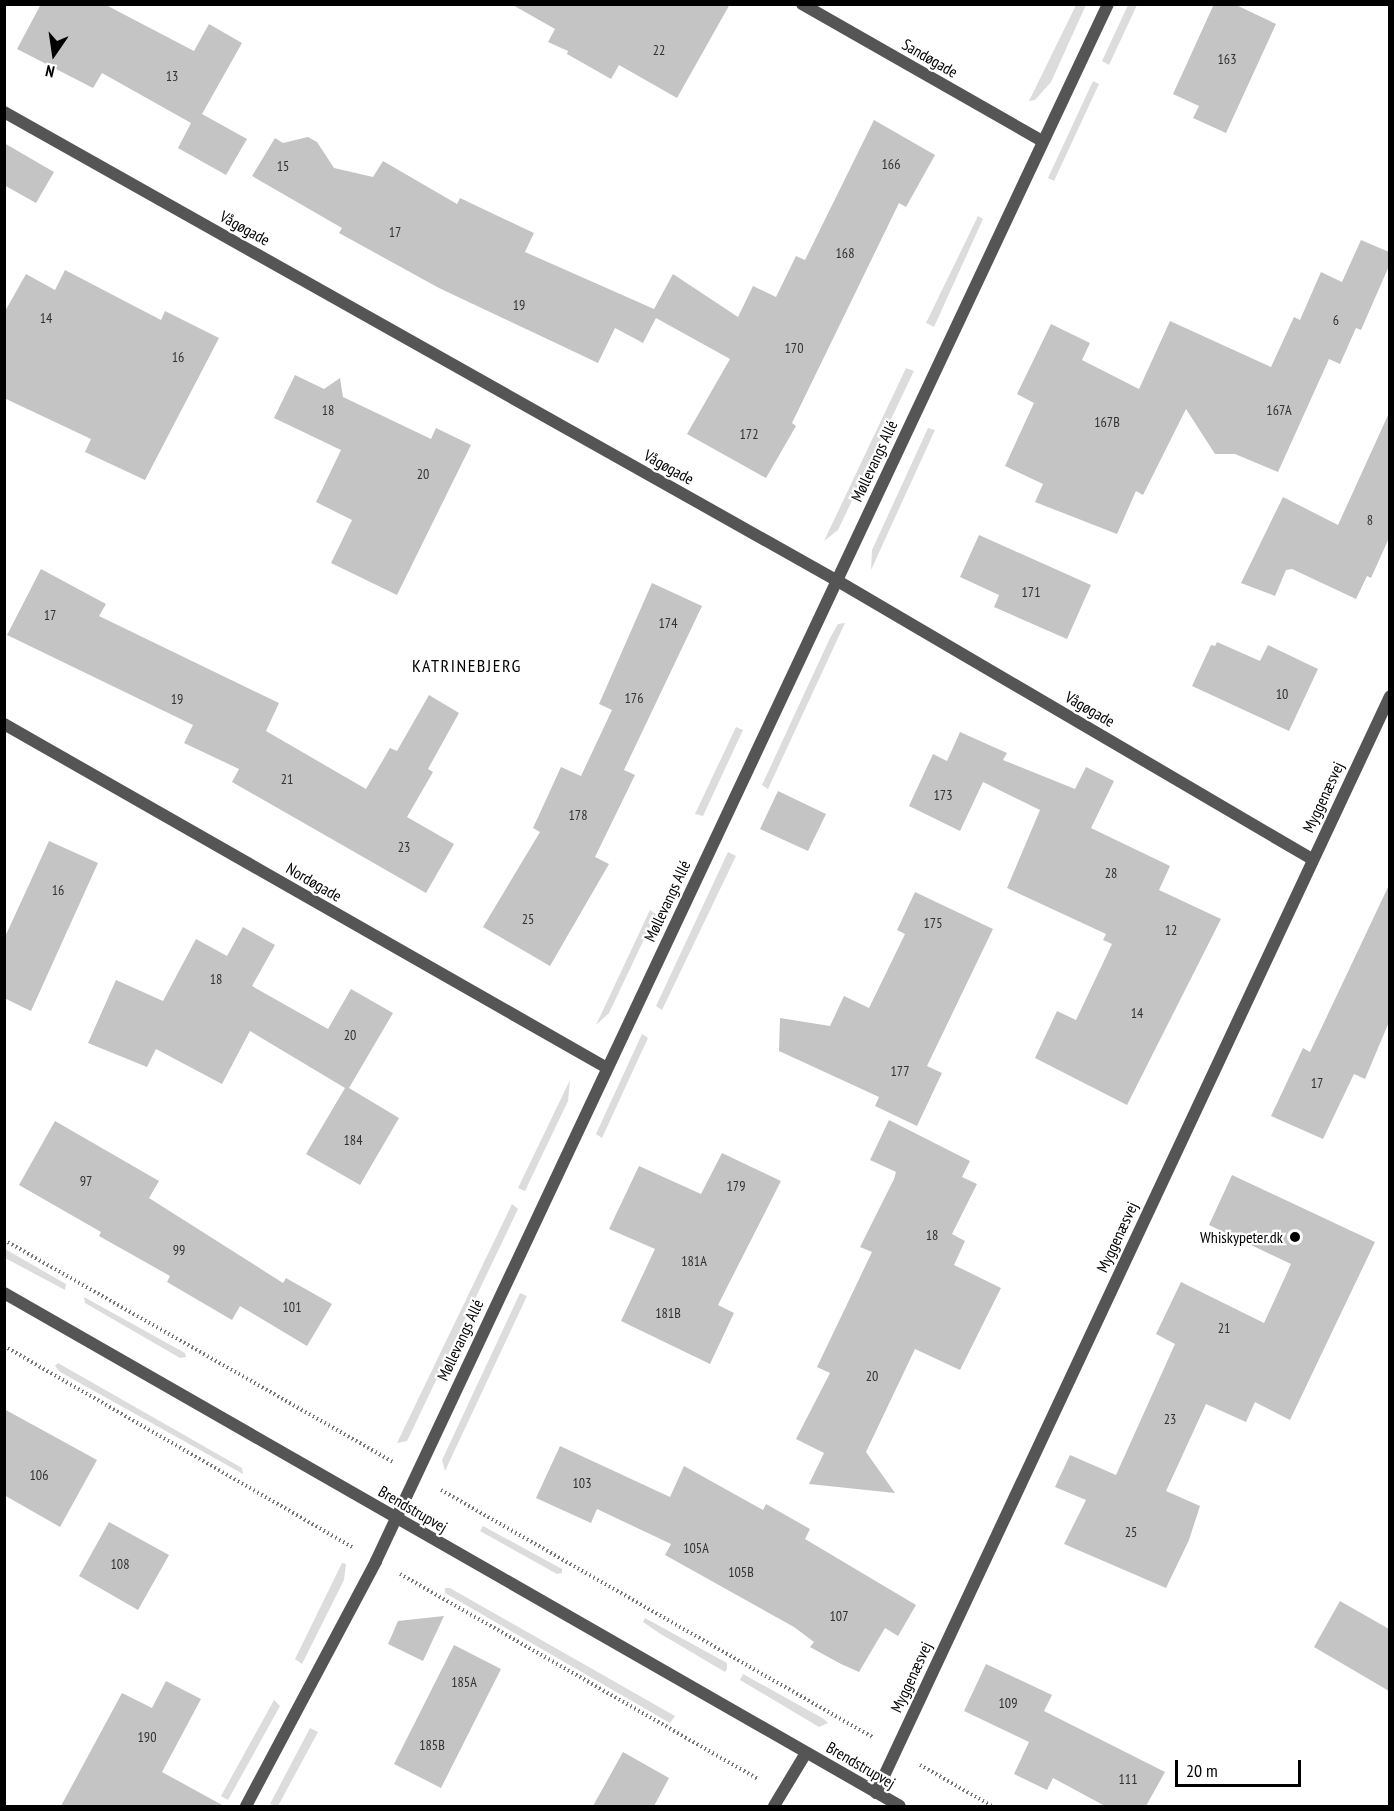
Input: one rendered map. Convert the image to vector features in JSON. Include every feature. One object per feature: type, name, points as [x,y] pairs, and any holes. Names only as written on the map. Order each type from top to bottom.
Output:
[{"type":"street","name":"Sandøgade","points":[[802,4],[1042,141]]},
{"type":"street","name":"Møllevangs Allé","points":[[246,1806],[376,1561],[414,1474],[1108,4]]},
{"type":"street","name":"Vågøgade","points":[[4,112],[836,580],[1312,859]]},
{"type":"street","name":"Myggenæsvej","points":[[876,1793],[1389,696]]},
{"type":"street","name":"Nordøgade","points":[[4,724],[607,1068]]},
{"type":"street","name":"Brendstrupvej","points":[[4,1293],[900,1806]]},
{"type":"street","name":"Brendstrupvej","points":[[774,1806],[806,1753]]},
{"type":"path","points":[[4,1240],[992,1806]]},
{"type":"path","points":[[4,1346],[782,1793]]},
{"type":"shaded area","points":[[1076,5],[1086,5],[1051,82],[1035,100],[1029,101]]},
{"type":"shaded area","points":[[1128,5],[1137,5],[1109,65],[1102,61]]},
{"type":"shaded area","points":[[1093,81],[1099,84],[1054,181],[1048,178]]},
{"type":"shaded area","points":[[978,216],[983,219],[934,327],[926,323]]},
{"type":"shaded area","points":[[906,368],[914,371],[838,530],[824,541]]},
{"type":"shaded area","points":[[928,428],[935,430],[871,570],[872,550]]},
{"type":"shaded area","points":[[845,623],[768,789],[762,785],[830,638],[838,624]]},
{"type":"shaded area","points":[[736,727],[743,730],[703,816],[695,814]]},
{"type":"shaded area","points":[[728,852],[736,856],[662,1010],[656,1006]]},
{"type":"shaded area","points":[[650,910],[656,914],[609,1013],[596,1025]]},
{"type":"shaded area","points":[[642,1034],[648,1038],[602,1138],[596,1134]]},
{"type":"shaded area","points":[[570,1080],[568,1101],[525,1191],[518,1188]]},
{"type":"shaded area","points":[[512,1204],[518,1209],[407,1441],[397,1443]]},
{"type":"shaded area","points":[[5,1249],[66,1284],[65,1290],[5,1258]]},
{"type":"shaded area","points":[[520,1293],[527,1296],[445,1471],[442,1460]]},
{"type":"shaded area","points":[[84,1297],[185,1353],[186,1357],[180,1358],[85,1303]]},
{"type":"shaded area","points":[[58,1363],[242,1468],[243,1474],[60,1372],[55,1366]]},
{"type":"shaded area","points":[[483,1526],[562,1569],[562,1573],[557,1574],[480,1531]]},
{"type":"shaded area","points":[[342,1563],[346,1564],[344,1580],[302,1664],[295,1659]]},
{"type":"shaded area","points":[[445,1588],[450,1588],[675,1716],[670,1723],[445,1593]]},
{"type":"shaded area","points":[[645,1618],[727,1663],[727,1669],[725,1672],[659,1633],[643,1622]]},
{"type":"shaded area","points":[[743,1674],[828,1723],[819,1727],[740,1680]]},
{"type":"shaded area","points":[[274,1700],[280,1706],[228,1800],[221,1796]]},
{"type":"shaded area","points":[[310,1728],[318,1732],[278,1806],[270,1804]]},
{"type":"building","points":[[41,4],[104,4],[194,51],[209,24],[242,43],[202,114],[247,139],[226,175],[178,148],[191,123],[102,73],[93,88],[17,49]]},
{"type":"building","points":[[511,4],[730,4],[677,98],[619,65],[611,79],[567,54],[568,51],[548,42],[555,29]]},
{"type":"building","points":[[1214,4],[1234,4],[1276,24],[1226,133],[1193,118],[1199,106],[1173,94]]},
{"type":"building","points":[[874,120],[935,155],[906,207],[899,203],[792,423],[796,426],[766,478],[687,434],[730,359],[656,318],[643,343],[615,328],[598,363],[439,288],[339,233],[342,228],[252,176],[275,138],[283,143],[308,137],[317,142],[334,168],[373,177],[383,161],[457,204],[460,198],[534,233],[525,252],[654,309],[673,274],[738,317],[753,286],[776,297],[796,256],[805,260]]},
{"type":"building","points":[[4,143],[54,172],[36,203],[4,185]]},
{"type":"building","points":[[1361,240],[1389,252],[1389,266],[1361,330],[1356,328],[1340,364],[1329,359],[1278,472],[1235,454],[1215,454],[1186,409],[1143,495],[1136,491],[1117,534],[1035,502],[1043,484],[1005,466],[1034,403],[1017,394],[1051,324],[1090,343],[1082,360],[1139,389],[1170,321],[1271,367],[1294,317],[1300,320],[1321,272],[1342,282]]},
{"type":"building","points":[[65,270],[161,320],[165,311],[219,338],[145,480],[85,452],[91,439],[4,398],[4,313],[26,274],[55,290]]},
{"type":"building","points":[[295,375],[324,389],[340,378],[343,397],[431,439],[436,428],[471,445],[397,595],[331,563],[352,520],[316,502],[341,450],[274,418]]},
{"type":"building","points":[[1389,413],[1389,538],[1371,578],[1367,576],[1356,599],[1292,569],[1286,570],[1275,596],[1241,583],[1283,497],[1338,525]]},
{"type":"building","points":[[979,535],[1091,585],[1067,639],[994,607],[999,595],[960,577]]},
{"type":"building","points":[[41,569],[106,604],[99,616],[279,703],[266,731],[366,789],[390,748],[397,751],[429,695],[459,713],[428,769],[433,772],[407,817],[454,844],[426,893],[232,782],[239,769],[184,743],[193,725],[7,635]]},
{"type":"building","points":[[652,583],[702,606],[624,770],[635,775],[595,857],[609,864],[550,966],[483,927],[540,832],[533,828],[561,767],[581,776],[612,710],[599,704]]},
{"type":"building","points":[[1217,642],[1260,661],[1268,645],[1318,669],[1289,731],[1192,686],[1211,645],[1215,646]]},
{"type":"building","points":[[960,732],[1007,753],[1003,760],[1075,789],[1086,767],[1114,781],[1091,828],[1170,866],[1159,890],[1221,919],[1127,1105],[1035,1058],[1057,1011],[1076,1020],[1112,944],[1103,940],[1106,934],[1007,888],[1040,810],[983,782],[960,831],[909,806],[933,754],[947,761]]},
{"type":"building","points":[[778,791],[826,814],[808,851],[760,829]]},
{"type":"building","points":[[49,841],[98,863],[31,1011],[4,998],[4,939]]},
{"type":"building","points":[[1389,885],[1389,1022],[1365,1079],[1354,1074],[1323,1139],[1271,1116],[1303,1048],[1310,1052]]},
{"type":"building","points":[[915,892],[993,929],[927,1066],[942,1073],[917,1126],[875,1106],[879,1097],[779,1051],[780,1018],[830,1026],[844,996],[869,1008],[905,934],[897,930]]},
{"type":"building","points":[[243,927],[275,945],[252,986],[328,1029],[351,989],[393,1013],[349,1088],[399,1118],[360,1185],[306,1154],[345,1088],[250,1031],[222,1084],[156,1049],[147,1067],[88,1043],[116,980],[163,1001],[196,939],[227,956]]},
{"type":"building","points":[[889,1120],[970,1161],[962,1177],[977,1184],[952,1234],[965,1241],[954,1265],[1001,1288],[960,1370],[915,1349],[866,1452],[895,1493],[809,1484],[824,1453],[796,1439],[830,1373],[817,1367],[872,1252],[860,1247],[894,1179],[896,1172],[870,1160]]},
{"type":"building","points":[[55,1121],[159,1181],[149,1198],[283,1283],[286,1278],[332,1304],[307,1346],[240,1306],[232,1320],[167,1282],[170,1276],[99,1236],[101,1232],[19,1185]]},
{"type":"building","points":[[722,1153],[781,1181],[718,1305],[734,1313],[710,1364],[621,1321],[655,1249],[609,1229],[639,1166],[701,1194]]},
{"type":"building","points":[[1232,1175],[1375,1242],[1290,1420],[1255,1402],[1246,1422],[1206,1404],[1166,1491],[1200,1506],[1189,1540],[1166,1588],[1064,1544],[1086,1500],[1055,1487],[1070,1455],[1116,1475],[1175,1344],[1156,1334],[1181,1282],[1264,1323],[1291,1264],[1209,1225]]},
{"type":"building","points":[[4,1409],[97,1460],[60,1527],[4,1495]]},
{"type":"building","points":[[560,1446],[670,1497],[684,1466],[763,1510],[766,1504],[810,1529],[805,1539],[916,1605],[898,1636],[885,1628],[859,1672],[841,1664],[810,1647],[814,1642],[794,1627],[665,1555],[671,1544],[597,1509],[591,1523],[536,1498]]},
{"type":"building","points":[[109,1522],[169,1555],[138,1610],[79,1576]]},
{"type":"building","points":[[1340,1601],[1389,1629],[1389,1691],[1314,1647]]},
{"type":"building","points":[[444,1616],[423,1661],[388,1644],[398,1621]]},
{"type":"building","points":[[454,1645],[501,1669],[441,1788],[394,1764]]},
{"type":"building","points":[[986,1664],[1052,1695],[1044,1711],[1165,1772],[1146,1806],[1105,1806],[1053,1778],[1047,1790],[1014,1774],[1029,1742],[964,1711]]},
{"type":"building","points":[[166,1681],[201,1699],[162,1772],[224,1806],[61,1806],[122,1693],[152,1708]]},
{"type":"building","points":[[623,1752],[669,1778],[654,1806],[593,1806]]},
{"type":"place","name":"Whiskypeter.dk","points":[[1295,1237]]},
{"type":"district","name":"KATRINEBJERG","points":[[467,666]]}]
